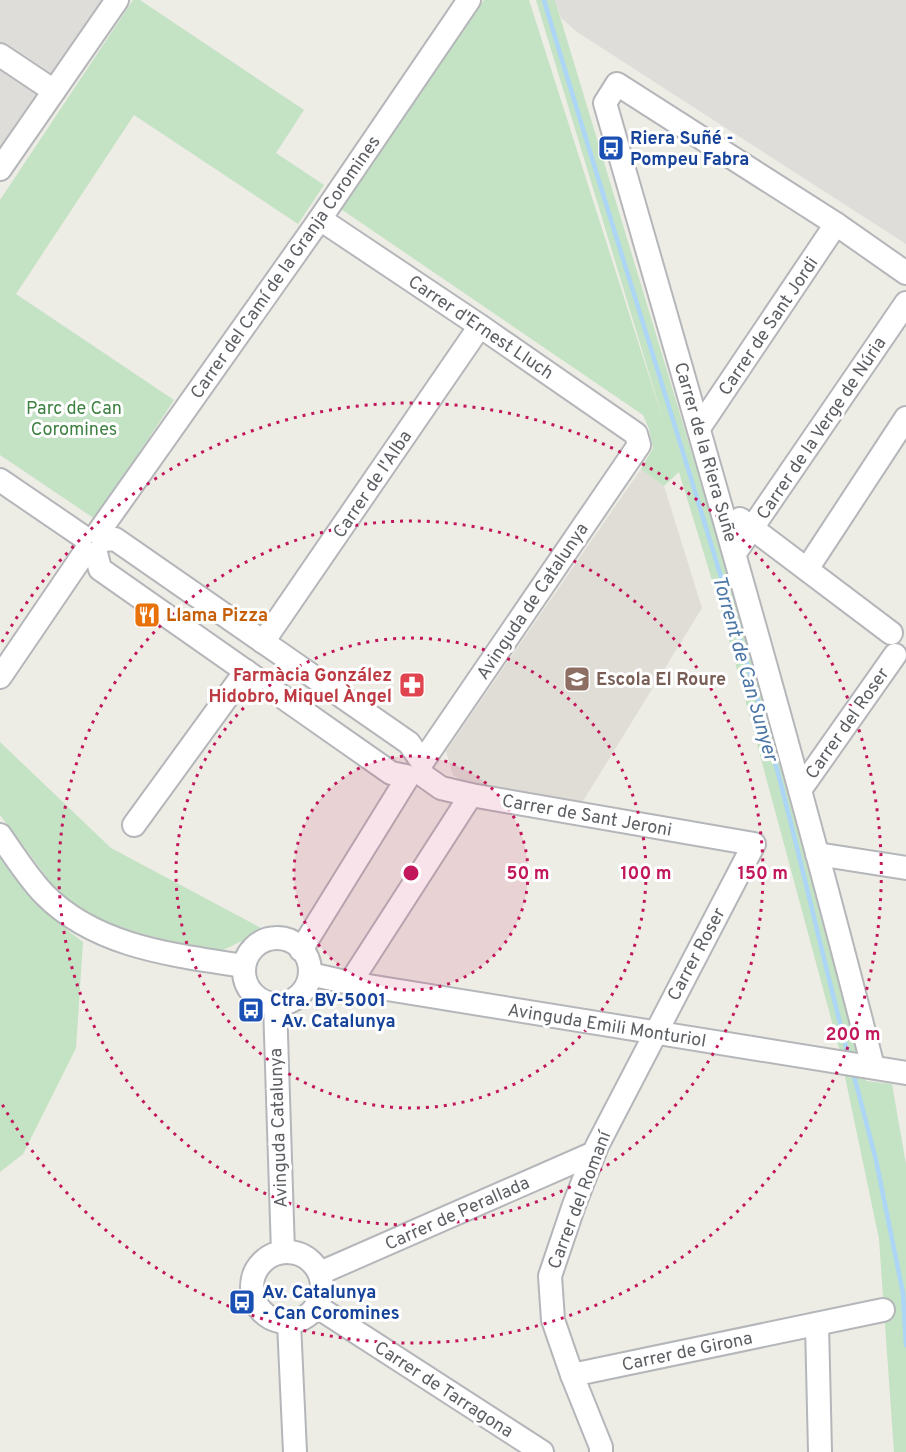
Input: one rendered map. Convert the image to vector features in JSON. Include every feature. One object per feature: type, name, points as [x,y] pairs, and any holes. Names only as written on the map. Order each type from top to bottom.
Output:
[{"type":"street","points":[[0,169],[117,0]]},
{"type":"street","name":"Carrer del Camí de la Granja Coromines","points":[[0,677],[320,219],[469,0]]},
{"type":"street","points":[[0,55],[54,91]]},
{"type":"street","name":"Carrer de la Riera Suñe","points":[[837,224],[617,84],[605,103],[721,503],[818,854],[869,1066]]},
{"type":"street","name":"Carrer d'Ernest Lluch","points":[[320,219],[636,434],[639,440]]},
{"type":"street","points":[[837,224],[906,273]]},
{"type":"street","name":"Carrer de Sant Jordi","points":[[699,428],[837,224]]},
{"type":"street","name":"Carrer de la Verge de Núria","points":[[735,553],[906,303]]},
{"type":"street","name":"Carrer de l'Alba","points":[[263,642],[480,326]]},
{"type":"street","points":[[807,569],[906,418]]},
{"type":"street","name":"Avinguda de Catalunya","points":[[301,950],[416,770],[639,446],[639,440]]},
{"type":"street","points":[[0,480],[93,543],[100,570],[391,773],[416,770],[409,743],[116,539],[93,543]]},
{"type":"street","points":[[721,503],[900,642]]},
{"type":"street","name":"Carrer del Roser","points":[[800,790],[900,642]]},
{"type":"street","points":[[134,825],[246,671]]},
{"type":"street","name":"Carrer de Sant Jeroni","points":[[416,770],[441,788],[471,795],[754,844]]},
{"type":"street","points":[[350,983],[471,795]]},
{"type":"street","points":[[0,835],[44,893],[60,908],[90,929],[108,937],[154,950],[244,966]]},
{"type":"street","name":"Carrer Roser","points":[[654,1033],[754,844]]},
{"type":"street","points":[[818,854],[906,868]]},
{"type":"street","points":[[283,939],[293,943],[301,950],[305,955],[310,974],[304,990],[294,999],[275,1004],[258,998],[252,992],[246,982],[244,966],[251,951],[267,940],[283,939]]},
{"type":"street","name":"Avinguda Emili Monturiol","points":[[310,974],[350,983],[906,1073]]},
{"type":"street","name":"Avinguda Catalunya","points":[[275,1004],[274,1032],[283,1252]]},
{"type":"street","name":"Carrer del Romaní","points":[[572,1375],[552,1320],[550,1276],[594,1153],[654,1033]]},
{"type":"street","name":"Carrer de Perallada","points":[[320,1274],[594,1153]]},
{"type":"street","points":[[283,1252],[295,1253],[306,1258],[320,1274],[322,1286],[316,1306],[310,1315],[301,1320],[289,1323],[268,1318],[253,1298],[251,1289],[257,1268],[266,1259],[283,1252]]},
{"type":"street","name":"Carrer de Tarragona","points":[[316,1306],[542,1452]]},
{"type":"street","name":"Carrer de Girona","points":[[572,1375],[883,1310]]},
{"type":"street","points":[[289,1323],[295,1452]]},
{"type":"street","points":[[818,1324],[820,1452]]},
{"type":"street","points":[[572,1375],[601,1452]]},
{"type":"shaded area","points":[[0,0],[104,0],[0,149]]},
{"type":"shaded area","points":[[555,0],[906,0],[906,244],[577,32],[561,18]]},
{"type":"shaded area","name":"Escola El Roure","points":[[641,469],[664,486],[702,608],[580,806],[471,786],[453,775],[446,751]]},
{"type":"green space","name":"Parc de Can Coromines","points":[[133,0],[140,0],[304,110],[276,153],[324,185],[298,224],[134,115],[16,294],[174,400],[95,519],[0,455],[0,200]]},
{"type":"green space","points":[[484,0],[529,0],[665,426],[536,0],[555,0],[732,586],[828,929],[866,1081],[892,1084],[906,1164],[906,1452],[894,1452],[879,1239],[839,1048],[719,603],[679,472],[664,486],[641,469],[653,448],[643,415],[338,207]]},
{"type":"green space","points":[[0,742],[111,848],[265,930],[221,951],[182,944],[92,921],[54,887],[0,815]]},
{"type":"green space","points":[[0,853],[37,901],[83,942],[76,1048],[23,1154],[0,1172]]},
{"type":"waterway","name":"Torrent de Can Sunyer","points":[[544,0],[765,725],[849,1058]]},
{"type":"waterway","name":"Torrent de Can Sunyer","points":[[853,1072],[876,1160],[903,1293],[906,1345]]},
{"type":"place","name":"Riera Suñé - Pompeu Fabra","points":[[611,148]]},
{"type":"place","name":"Llama Pizza","points":[[147,615]]},
{"type":"place","name":"Escola El Roure","points":[[577,679]]},
{"type":"place","name":"Farmàcia González Hidobro, Miquel Àngel","points":[[412,685]]},
{"type":"place","name":"Ctra. BV-5001 - Av. Catalunya","points":[[251,1010]]},
{"type":"place","name":"Av. Catalunya - Can Coromines","points":[[242,1302]]}]
